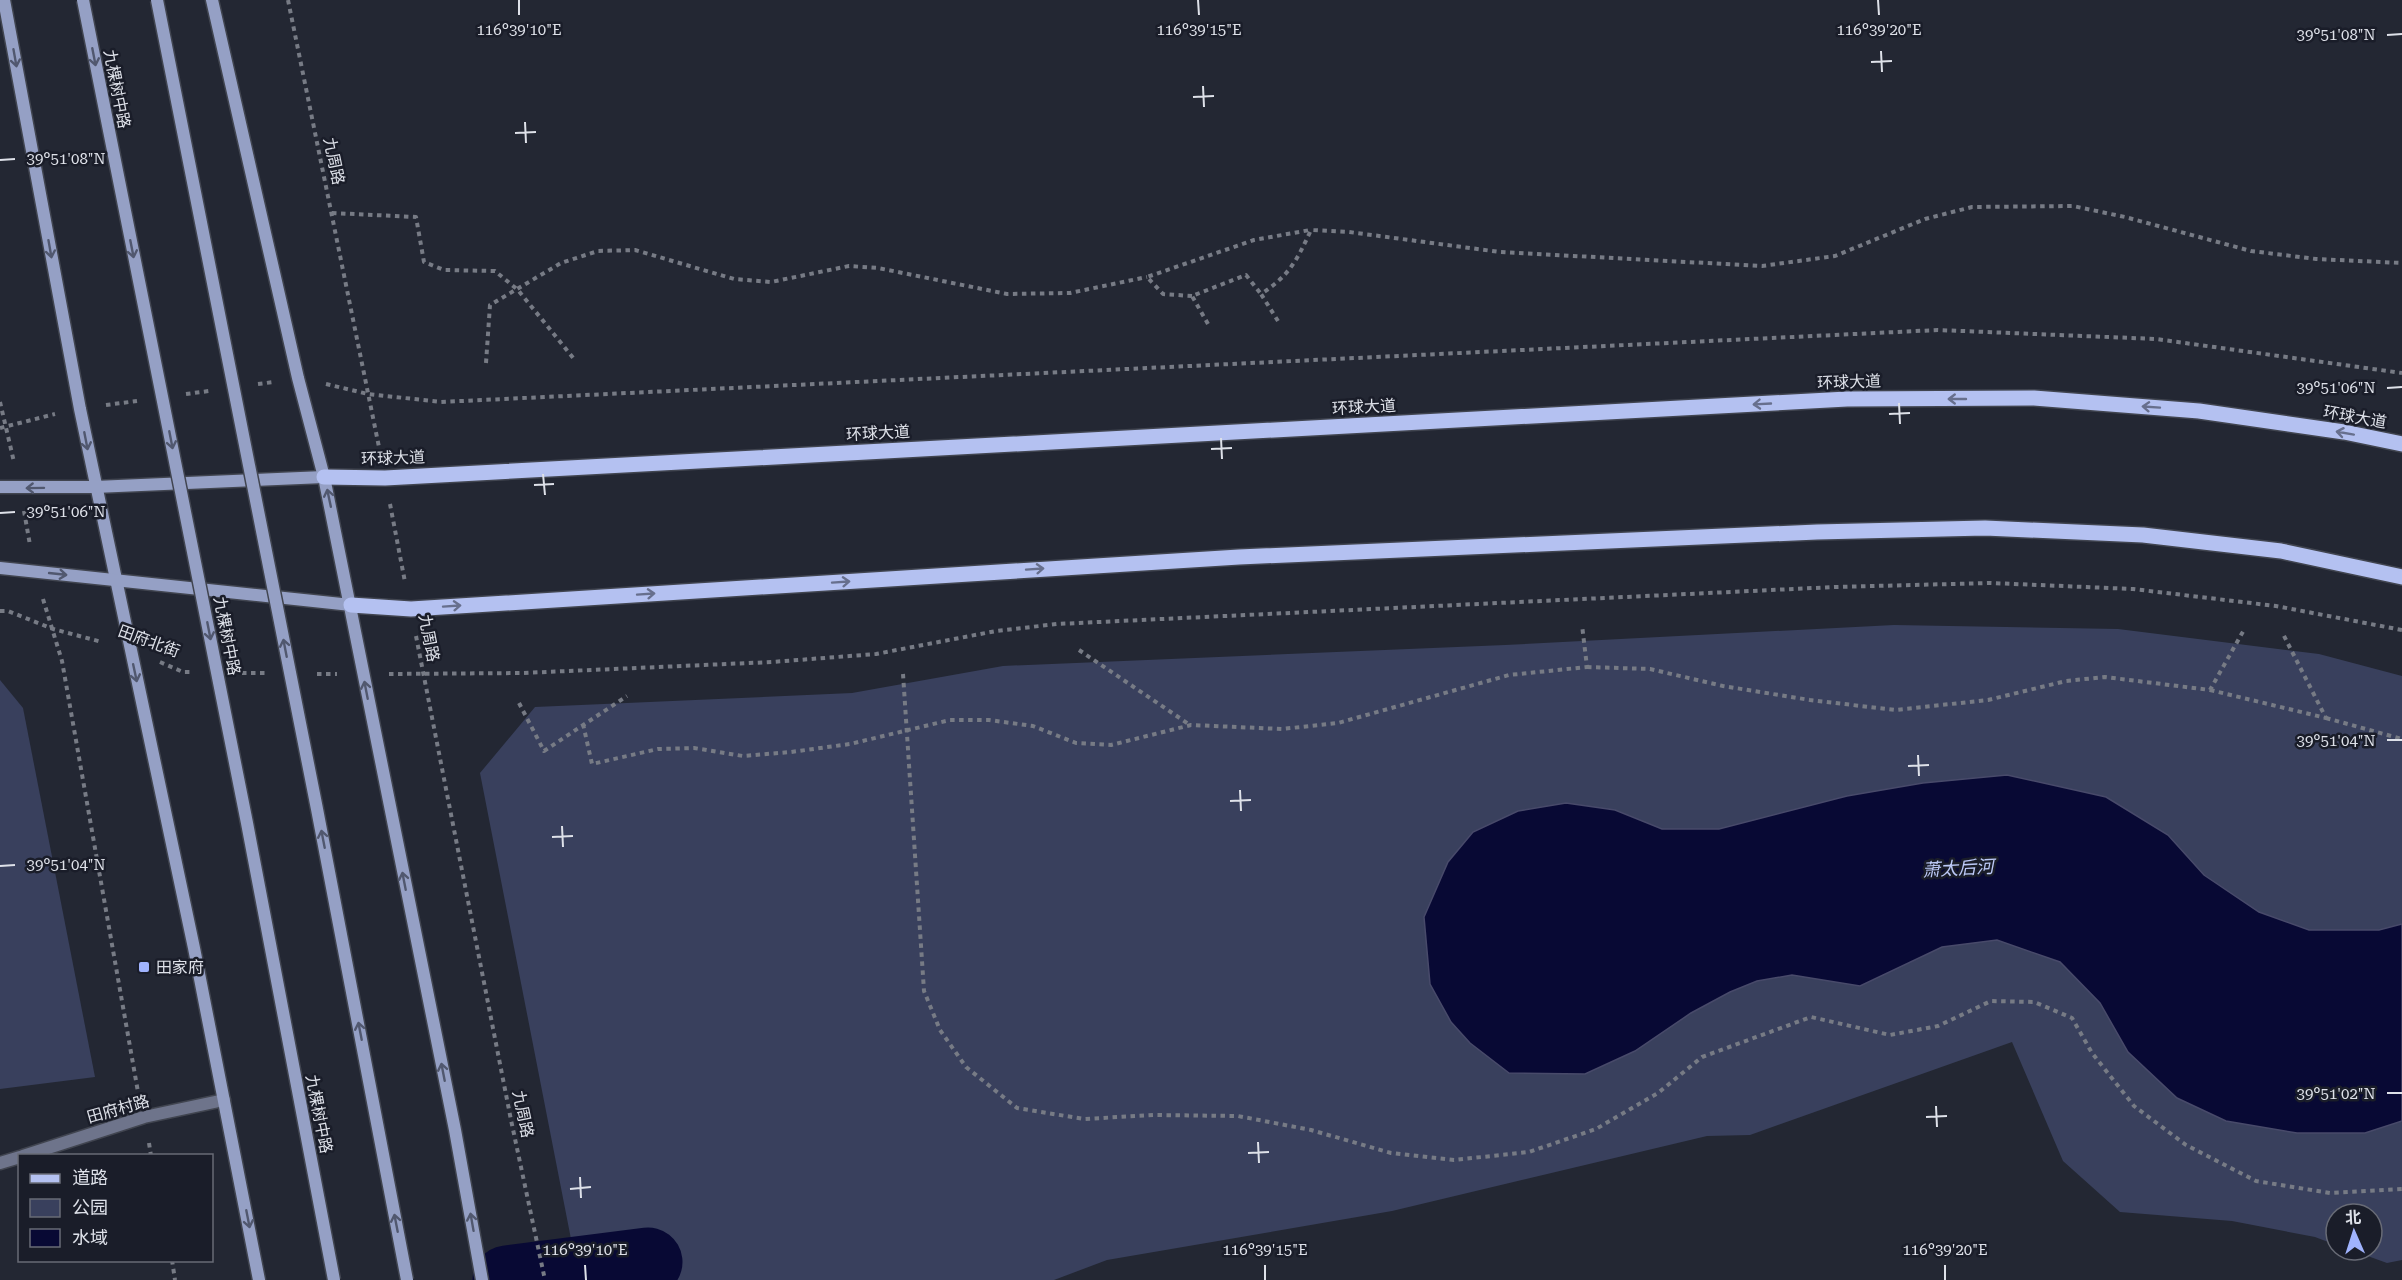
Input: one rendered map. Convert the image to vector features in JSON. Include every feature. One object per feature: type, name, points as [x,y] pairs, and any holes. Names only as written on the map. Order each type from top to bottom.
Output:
[{"type":"main road","points":[[4,0],[95,487],[117,580],[194,948],[259,1280]]},
{"type":"main road","name":"九棵树中路","points":[[83,0],[245,811],[334,1280]]},
{"type":"main road","points":[[157,0],[317,809],[407,1280]]},
{"type":"main road","points":[[212,0],[298,378],[324,477],[482,1280]]},
{"type":"main road","name":"环球大道","points":[[324,477],[385,478],[1846,399],[2034,398],[2199,411],[2344,432],[2402,444]]},
{"type":"main road","points":[[0,487],[95,487],[324,477]]},
{"type":"main road","points":[[0,568],[351,605],[411,609],[1239,557],[1794,533],[1985,528],[2155,536],[2281,551],[2402,577]]},
{"type":"street","name":"田府村路","points":[[27,1154],[144,1117],[224,1100]]},
{"type":"street","name":"田府村路","points":[[0,1163],[18,1157]]},
{"type":"path","name":"九周路","points":[[288,0],[511,1120],[545,1280]]},
{"type":"path","points":[[486,363],[490,305],[518,291],[561,263],[598,251],[635,250],[734,279],[771,282],[849,266],[878,268],[1007,294],[1070,293],[1147,277],[1254,240],[1311,230],[1349,232],[1500,252],[1762,266],[1835,256],[1925,219],[1972,207],[2073,206],[2125,217],[2251,251],[2316,259],[2402,262]]},
{"type":"path","points":[[332,213],[416,217],[424,262],[444,270],[495,271],[518,291],[574,359]]},
{"type":"path","points":[[1262,294],[1281,281],[1298,258],[1311,230]]},
{"type":"path","points":[[1147,277],[1163,294],[1192,296],[1246,275],[1262,294],[1278,321]]},
{"type":"path","points":[[1192,296],[1208,324]]},
{"type":"path","points":[[252,385],[298,378],[368,394],[441,402],[1938,330],[2156,339],[2402,373]]},
{"type":"path","points":[[183,394],[218,389]]},
{"type":"path","points":[[0,428],[80,409],[149,399]]},
{"type":"path","points":[[0,402],[20,488],[35,572],[62,661],[151,1154]]},
{"type":"path","points":[[315,674],[523,673],[760,663],[876,654],[996,631],[1057,624],[1835,587],[1991,583],[2133,589],[2276,606],[2402,630]]},
{"type":"path","name":"田府北街","points":[[0,610],[130,650],[183,672],[195,672]]},
{"type":"path","points":[[1582,625],[1587,667]]},
{"type":"path","points":[[2210,690],[2245,628]]},
{"type":"path","points":[[2283,634],[2326,718]]},
{"type":"path","points":[[1079,650],[1191,725]]},
{"type":"path","points":[[583,724],[592,764],[658,749],[694,748],[743,756],[791,752],[850,744],[950,720],[989,720],[1033,726],[1077,743],[1111,745],[1191,725],[1282,729],[1338,723],[1509,675],[1587,667],[1650,669],[1723,687],[1895,710],[1988,700],[2066,681],[2105,677],[2210,690],[2402,739]]},
{"type":"path","points":[[231,673],[267,673]]},
{"type":"path","points":[[903,674],[924,991],[940,1030],[966,1067],[1017,1108],[1084,1119],[1154,1115],[1238,1116],[1311,1130],[1391,1153],[1454,1160],[1529,1152],[1596,1129],[1658,1093],[1702,1057],[1811,1017],[1890,1035],[1938,1026],[1991,1001],[2034,1002],[2072,1018],[2092,1053],[2134,1106],[2186,1146],[2256,1181],[2330,1192],[2402,1189]]},
{"type":"path","points":[[519,703],[544,751],[627,696]]},
{"type":"path","points":[[172,1262],[175,1280]]},
{"type":"green space","points":[[1894,625],[2118,629],[2319,654],[2402,676],[2402,1260],[2384,1262],[2384,1202],[2324,1202],[2324,1240],[2232,1221],[2120,1212],[2063,1161],[2012,1042],[1750,1135],[1707,1136],[1392,1211],[1107,1260],[1054,1280],[579,1280],[480,773],[535,707],[852,693],[1003,666],[1505,645]]},
{"type":"green space","points":[[0,680],[23,708],[95,1077],[0,1089]]},
{"type":"water","points":[[2007,775],[2106,797],[2168,835],[2204,875],[2259,912],[2309,930],[2379,930],[2402,924],[2402,1121],[2365,1133],[2297,1133],[2226,1121],[2177,1098],[2128,1052],[2100,1003],[2060,962],[1997,940],[1942,947],[1860,986],[1792,975],[1757,981],[1730,992],[1691,1013],[1635,1051],[1585,1074],[1509,1073],[1470,1043],[1451,1022],[1430,984],[1424,917],[1448,862],[1473,832],[1518,811],[1566,803],[1615,810],[1662,829],[1719,829],[1847,796],[1923,783]]},
{"type":"waterway","name":"萧太后河","points":[[507,1280],[648,1262]]},
{"type":"place","name":"田家府","points":[[144,967]]}]
